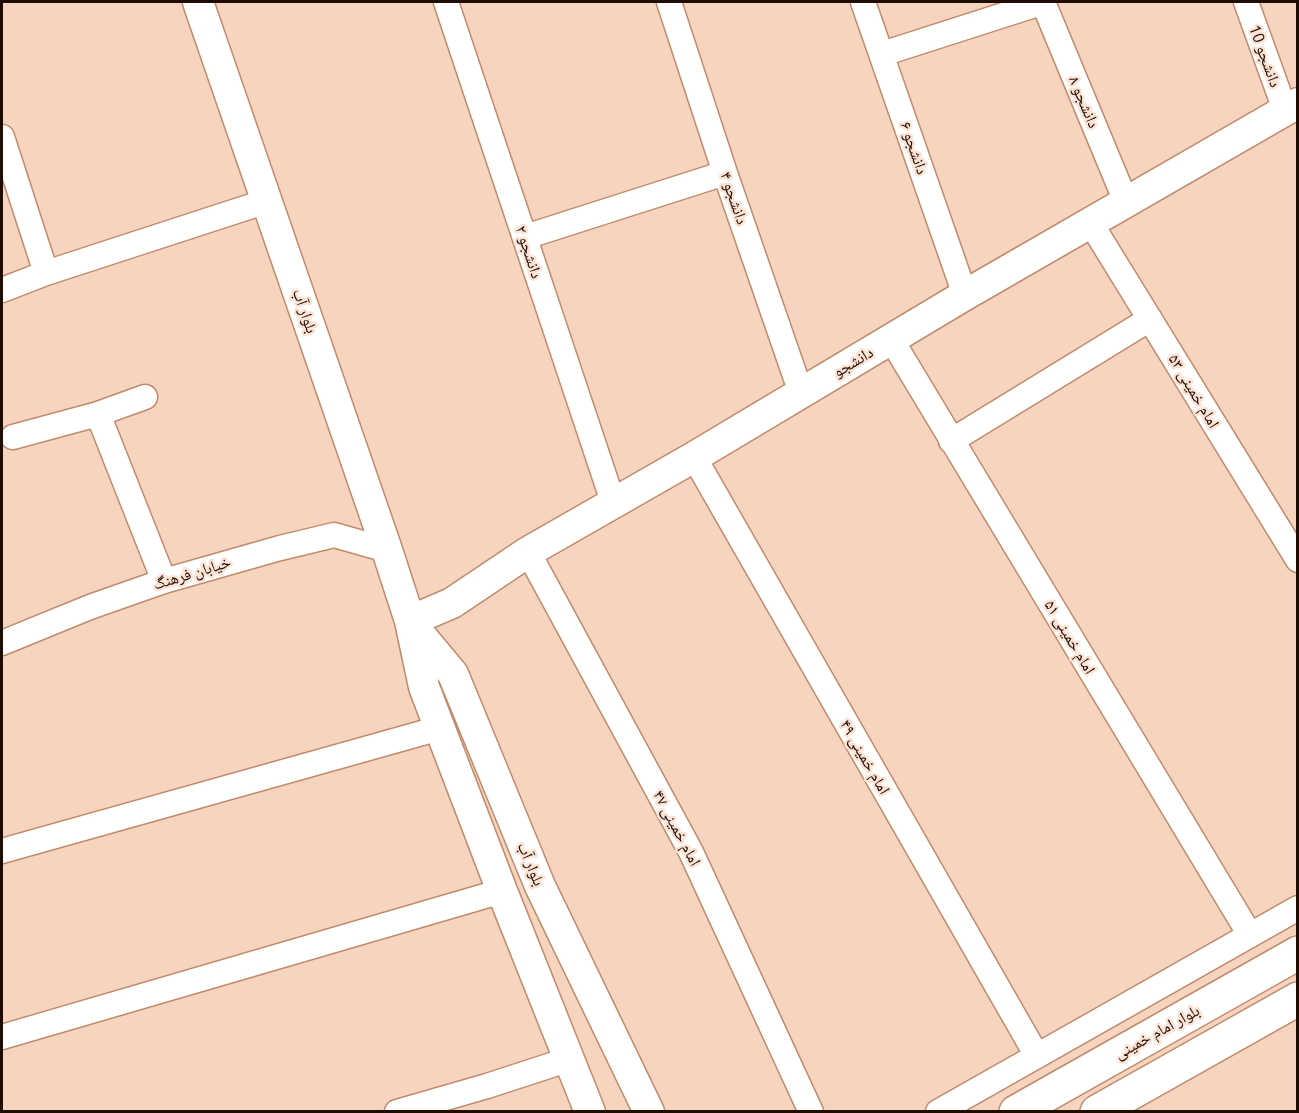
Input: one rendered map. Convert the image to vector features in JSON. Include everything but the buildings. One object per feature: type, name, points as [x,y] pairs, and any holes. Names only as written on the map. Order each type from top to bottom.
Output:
[{"type":"main road","name":"بلوار امام خمینی","points":[[1016,1112],[1298,953]]},
{"type":"main road","points":[[1097,1112],[1298,999]]},
{"type":"street","name":"بلوار آب","points":[[198,2],[387,550],[410,621],[424,687],[590,1112]]},
{"type":"street","name":"دانشجو ۲","points":[[446,2],[613,502]]},
{"type":"street","name":"دانشجو ۴","points":[[669,2],[801,393]]},
{"type":"street","name":"دانشجو ۶","points":[[863,2],[965,295]]},
{"type":"street","points":[[882,54],[1043,2]]},
{"type":"street","name":"دانشجو ۸","points":[[1043,2],[1126,202]]},
{"type":"street","name":"دانشجو 10","points":[[1246,2],[1291,107]]},
{"type":"street","name":"دانشجو","points":[[410,621],[452,603],[528,552],[694,457],[1090,222],[1291,107]]},
{"type":"street","points":[[2,137],[46,273]]},
{"type":"street","points":[[525,237],[725,173]]},
{"type":"street","points":[[2,290],[46,273],[267,201]]},
{"type":"street","name":"امام خمینی ۵۳","points":[[1090,222],[1298,560]]},
{"type":"street","points":[[951,441],[1150,319]]},
{"type":"street","name":"امام خمینی ۵۱","points":[[891,339],[1250,935]]},
{"type":"street","points":[[13,437],[98,414],[145,397]]},
{"type":"street","points":[[98,414],[164,581]]},
{"type":"street","name":"امام خمینی ۴۹","points":[[694,457],[1037,1056]]},
{"type":"street","name":"خیابان فرهنگ","points":[[2,643],[90,607],[164,581],[280,548],[334,535],[387,550]]},
{"type":"street","name":"امام خمینی ۴۷","points":[[528,552],[691,852],[811,1112]]},
{"type":"street","name":"بلوار آب","points":[[410,621],[453,674],[540,885],[649,1112]]},
{"type":"street","points":[[2,851],[440,728]]},
{"type":"street","points":[[2,1037],[502,891]]},
{"type":"street","points":[[938,1112],[1298,908]]},
{"type":"street","points":[[397,1112],[570,1059]]}]
